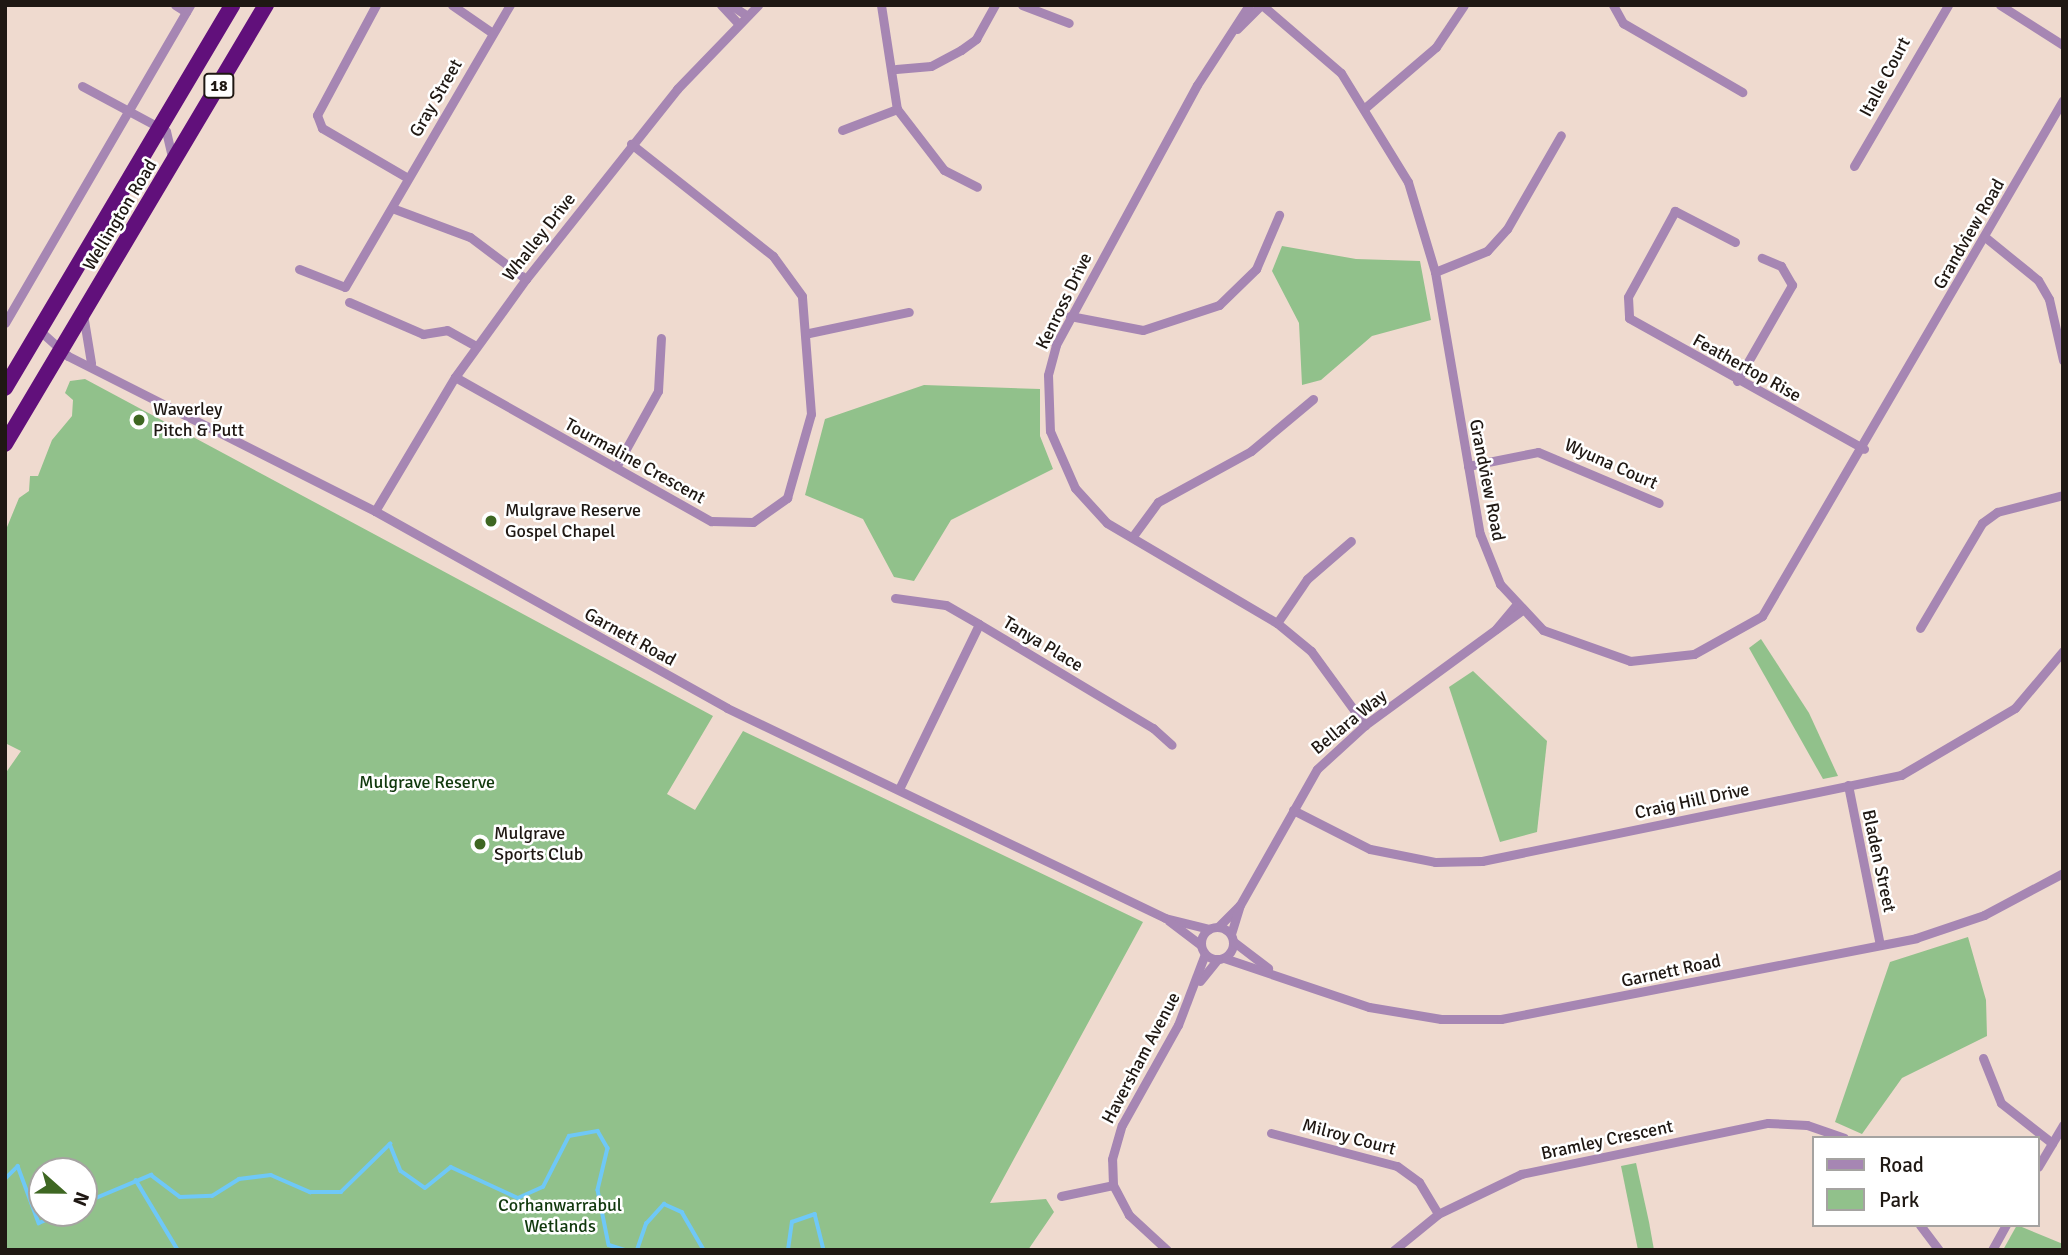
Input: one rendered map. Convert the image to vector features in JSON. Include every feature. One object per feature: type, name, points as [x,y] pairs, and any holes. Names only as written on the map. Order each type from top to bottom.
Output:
[{"type":"highway","name":"Wellington Road","points":[[5,388],[232,5]]},
{"type":"highway","name":"Wellington Road","points":[[5,444],[173,167],[266,5]]},
{"type":"highway","points":[[99,228],[126,244]]},
{"type":"street","points":[[5,323],[188,9],[175,5]]},
{"type":"street","points":[[376,5],[317,115],[322,128],[408,178]]},
{"type":"street","points":[[452,5],[491,32]]},
{"type":"street","name":"Gray Street","points":[[299,269],[345,287],[491,32],[510,5]]},
{"type":"street","points":[[721,5],[738,23]]},
{"type":"street","points":[[731,5],[746,15]]},
{"type":"street","name":"Whalley Drive","points":[[375,511],[454,377],[526,279],[631,144],[738,23],[758,5]]},
{"type":"street","points":[[881,5],[896,69],[897,109],[944,170],[977,187]]},
{"type":"street","points":[[896,69],[931,65],[961,50],[976,39],[995,5]]},
{"type":"street","points":[[1022,5],[1069,23]]},
{"type":"street","name":"Kenross Drive","points":[[1249,5],[1236,30],[1197,85],[1070,316],[1048,375],[1050,431],[1075,488],[1107,523],[1277,623],[1311,651],[1365,725]]},
{"type":"street","name":"Kenross Drive","points":[[1236,30],[1262,5]]},
{"type":"street","name":"Grandview Road","points":[[1262,5],[1317,49],[1366,107],[1408,182],[1435,272],[1484,550],[1518,608],[1563,640],[1630,661],[1675,659],[1717,646],[1762,615],[1780,592],[2061,106]]},
{"type":"street","points":[[1366,107],[1436,47],[1464,5]]},
{"type":"street","points":[[1613,5],[1623,23],[1742,92]]},
{"type":"street","name":"Italle Court","points":[[1854,166],[1948,5]]},
{"type":"street","points":[[2000,5],[2063,45]]},
{"type":"street","points":[[82,86],[160,129],[171,138],[173,167]]},
{"type":"street","points":[[842,130],[897,109]]},
{"type":"street","points":[[1435,272],[1488,251],[1561,135]]},
{"type":"street","name":"Tourmaline Crescent","points":[[454,377],[711,521],[734,524],[769,515],[798,478],[811,414],[809,333],[791,274],[631,144]]},
{"type":"street","points":[[392,208],[470,237],[526,279]]},
{"type":"street","name":"Feathertop Rise","points":[[1735,242],[1675,211],[1625,304],[1635,324],[1864,449]]},
{"type":"street","points":[[1070,316],[1143,330],[1219,305],[1256,270],[1279,215]]},
{"type":"street","points":[[1985,237],[2038,280],[2053,310],[2063,360]]},
{"type":"street","points":[[1737,381],[1754,344],[1789,296],[1788,275],[1762,258]]},
{"type":"street","points":[[349,302],[423,334],[447,330],[476,346]]},
{"type":"street","points":[[809,333],[909,312]]},
{"type":"street","points":[[82,314],[91,363]]},
{"type":"street","name":"Garnett Road","points":[[39,330],[60,350],[91,363],[375,511],[727,708],[900,787],[1165,918],[1203,949],[1221,959],[1275,973],[1369,1007],[1441,1018],[1502,1019],[1880,945],[1959,925],[2063,873]]},
{"type":"street","points":[[616,467],[657,391],[661,338]]},
{"type":"street","points":[[1133,536],[1158,502],[1251,452],[1313,399]]},
{"type":"street","name":"Wyuna Court","points":[[1468,466],[1538,452],[1659,503]]},
{"type":"street","points":[[1920,628],[1982,523],[1997,512],[2063,495]]},
{"type":"street","points":[[1277,623],[1307,579],[1351,541]]},
{"type":"street","points":[[895,598],[946,605],[979,624]]},
{"type":"street","name":"Bellara Way","points":[[1232,938],[1240,905],[1317,769],[1365,725],[1493,633],[1518,608]]},
{"type":"street","name":"Tanya Place","points":[[900,787],[979,624],[1153,727],[1172,746]]},
{"type":"street","name":"Craig Hill Drive","points":[[1293,810],[1370,849],[1435,862],[1482,861],[1901,775],[1948,752],[2015,708],[2063,652]]},
{"type":"street","name":"Bladen Street","points":[[1848,785],[1880,945]]},
{"type":"street","name":"Bellara Way","points":[[1213,928],[1240,905]]},
{"type":"street","name":"Garnett Road","points":[[1165,918],[1213,928],[1232,938],[1275,973]]},
{"type":"street","name":"Haversham Avenue","points":[[1197,985],[1203,949],[1213,928]]},
{"type":"street","name":"Haversham Avenue","points":[[1113,1185],[1122,1125],[1197,985],[1221,959],[1232,938]]},
{"type":"street","points":[[1983,1058],[2001,1103],[2052,1143]]},
{"type":"street","name":"Bramley Crescent","points":[[1394,1250],[1438,1214],[1521,1174],[1768,1123],[1807,1125],[1838,1136]]},
{"type":"street","points":[[2040,1164],[2063,1125]]},
{"type":"street","name":"Milroy Court","points":[[1271,1133],[1397,1166],[1419,1182],[1438,1214]]},
{"type":"street","points":[[1062,1196],[1113,1185],[1129,1215],[1167,1250]]},
{"type":"street","points":[[1922,1227],[1939,1250]]},
{"type":"street","points":[[1992,1250],[2005,1227]]},
{"type":"green space","points":[[1282,246],[1356,259],[1420,261],[1431,320],[1372,336],[1321,380],[1302,385],[1299,323],[1272,271]]},
{"type":"green space","points":[[85,379],[713,716],[667,794],[695,810],[743,731],[1143,922],[990,1203],[1046,1199],[1054,1212],[1028,1250],[5,1250],[5,774],[21,751],[5,743],[5,532],[19,498],[29,491],[30,476],[38,476],[52,440],[72,416],[73,400],[65,393],[70,381]]},
{"type":"green space","points":[[924,385],[1040,389],[1040,436],[1053,469],[951,520],[914,581],[894,577],[863,519],[805,495],[825,419]]},
{"type":"green space","points":[[1761,639],[1809,713],[1838,776],[1823,779],[1749,648]]},
{"type":"green space","points":[[1473,671],[1547,741],[1537,832],[1500,842],[1449,687]]},
{"type":"green space","points":[[1968,937],[1986,1000],[1987,1036],[1902,1078],[1862,1134],[1835,1122],[1890,962]]},
{"type":"green space","points":[[1636,1163],[1654,1250],[1638,1250],[1621,1166]]},
{"type":"green space","points":[[2016,1227],[2063,1244],[2063,1250],[2003,1250]]},
{"type":"waterway","points":[[98,1197],[151,1175],[180,1197],[212,1196],[239,1179],[271,1175],[310,1192],[341,1192],[390,1144],[401,1171],[425,1188],[451,1167],[518,1198],[543,1187],[569,1136],[598,1131],[608,1148],[598,1190],[609,1245],[625,1250]]},
{"type":"waterway","points":[[5,1179],[18,1166],[28,1193]]},
{"type":"waterway","points":[[136,1180],[178,1250]]},
{"type":"waterway","points":[[637,1250],[646,1224],[664,1204],[682,1212],[704,1250]]},
{"type":"waterway","points":[[788,1250],[792,1222],[815,1214],[824,1250]]},
{"type":"place","name":"Waverley Pitch & Putt","points":[[139,420]]},
{"type":"place","name":"Mulgrave Reserve Gospel Chapel","points":[[491,521]]},
{"type":"place","name":"Mulgrave Sports Club","points":[[480,844]]},
{"type":"park label","name":"Mulgrave Reserve","points":[[427,782]]},
{"type":"park label","name":"Corhanwarrabul Wetlands","points":[[560,1216]]}]
